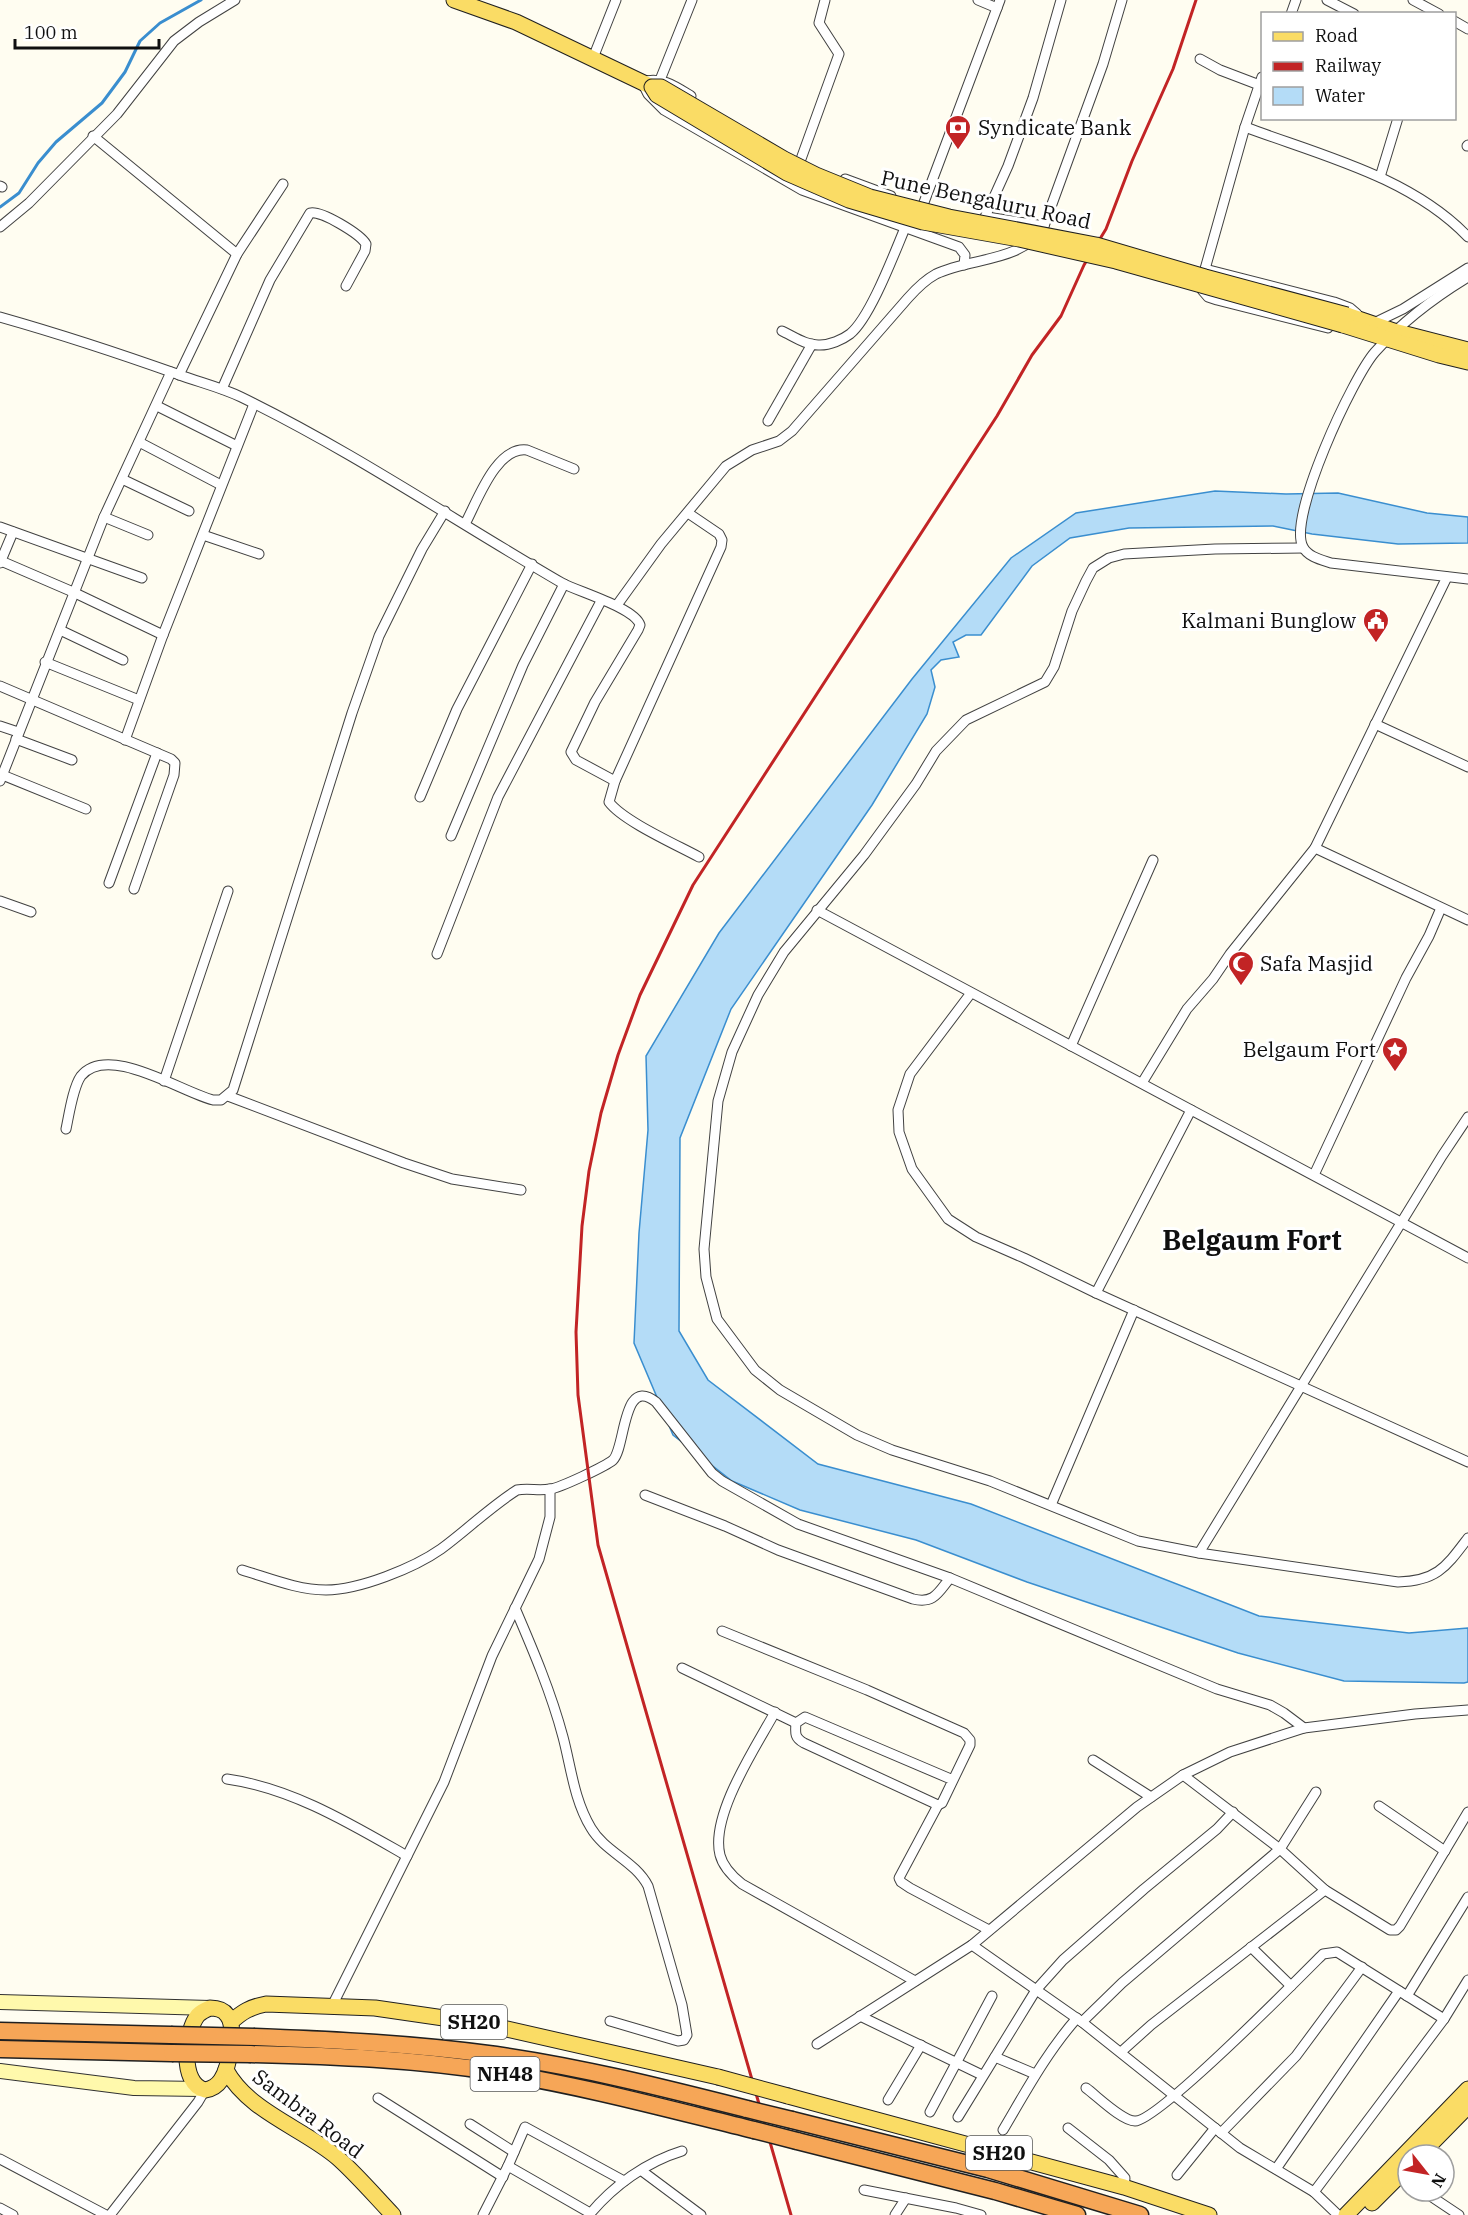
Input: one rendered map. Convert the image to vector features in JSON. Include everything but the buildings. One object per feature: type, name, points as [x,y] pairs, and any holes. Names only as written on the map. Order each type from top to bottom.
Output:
[{"type":"highway","name":"NH48","points":[[0,2031],[255,2037],[402,2044],[497,2055],[597,2073],[792,2120],[988,2169],[1140,2215]]},
{"type":"highway","name":"NH48","points":[[0,2049],[336,2056],[494,2072],[547,2081],[754,2130],[995,2191],[1077,2215]]},
{"type":"main road","name":"Pune Bengaluru Road","points":[[454,0],[516,22],[661,87],[816,176],[870,197],[949,217],[1096,245],[1357,322],[1390,335]]},
{"type":"main road","points":[[1390,335],[1468,350]]},
{"type":"main road","points":[[1390,335],[1468,362]]},
{"type":"main road","name":"SH20","points":[[231,2022],[252,2006],[288,2004],[375,2008],[485,2024],[718,2077],[1124,2187],[1209,2215]]},
{"type":"main road","points":[[210,2008],[223,2011],[229,2016],[231,2043],[226,2070],[218,2084],[203,2090],[194,2083],[190,2076],[187,2066],[188,2047],[194,2021],[200,2013],[210,2008]]},
{"type":"main road","name":"Sambra Road","points":[[226,2070],[240,2090],[338,2158],[393,2215]]},
{"type":"main road","points":[[1346,2215],[1468,2089]]},
{"type":"main road","points":[[1432,2143],[1468,2106]]},
{"type":"main road","points":[[1360,2215],[1396,2182]]},
{"type":"street","points":[[0,227],[61,172],[135,93],[174,41],[199,22],[235,0]]},
{"type":"street","points":[[594,58],[616,0]]},
{"type":"street","points":[[692,0],[651,83],[648,94],[664,110],[802,190],[958,247],[965,255],[964,265]]},
{"type":"street","points":[[801,159],[839,54],[819,23],[825,0]]},
{"type":"street","points":[[923,205],[998,4],[978,0]]},
{"type":"street","points":[[985,217],[1008,166],[1033,98],[1061,0]]},
{"type":"street","points":[[617,605],[661,544],[726,466],[752,450],[779,441],[792,431],[921,285],[937,274],[1024,246],[1037,237],[1044,226],[1102,64],[1122,0]]},
{"type":"street","points":[[1327,0],[1350,12]]},
{"type":"street","points":[[1413,0],[1428,3]]},
{"type":"street","points":[[1200,58],[1220,70],[1261,83],[1245,127],[1205,269],[1202,290],[1208,297],[1343,332],[1357,322],[1403,309],[1468,268]]},
{"type":"street","points":[[651,83],[672,85],[801,159],[847,180],[923,205],[1044,226]]},
{"type":"street","points":[[1380,177],[1397,120]]},
{"type":"street","points":[[1245,127],[1380,177],[1437,210],[1468,237]]},
{"type":"street","points":[[93,136],[237,254]]},
{"type":"street","points":[[86,809],[1,776],[87,557],[139,442],[237,254],[283,184]]},
{"type":"street","points":[[222,389],[270,280],[310,213],[318,212],[358,235],[366,244],[365,251],[346,286]]},
{"type":"street","points":[[782,332],[819,345],[840,340],[849,335],[857,327],[878,290],[905,228]]},
{"type":"street","points":[[1205,269],[1334,302],[1356,312],[1357,322]]},
{"type":"street","points":[[1468,277],[1390,335],[1373,355],[1352,388],[1314,476],[1304,514],[1301,538],[1303,548],[1314,557],[1331,563],[1468,579]]},
{"type":"street","points":[[0,317],[105,348],[222,389],[254,404],[445,511],[564,584],[601,601],[617,605],[637,619],[640,625],[595,702],[571,752],[576,760],[615,781]]},
{"type":"street","points":[[768,421],[812,344]]},
{"type":"street","points":[[125,740],[163,635],[254,404]]},
{"type":"street","points":[[157,406],[237,446]]},
{"type":"street","points":[[139,442],[221,485]]},
{"type":"street","points":[[465,524],[492,472],[509,453],[520,449],[526,450],[574,469]]},
{"type":"street","points":[[122,479],[189,512]]},
{"type":"street","points":[[66,1129],[78,1082],[97,1064],[107,1063],[125,1067],[204,1098],[221,1100],[228,1096],[237,1082],[352,713],[379,636],[422,549],[445,511]]},
{"type":"street","points":[[688,513],[719,534],[722,540],[721,547],[615,781],[609,802],[647,830],[699,857]]},
{"type":"street","points":[[104,517],[148,535]]},
{"type":"street","points":[[0,527],[142,578]]},
{"type":"street","points":[[13,532],[0,562],[73,592],[163,635]]},
{"type":"street","points":[[203,535],[259,554]]},
{"type":"street","points":[[1303,548],[1215,549],[1124,554],[1109,558],[1093,568],[1072,611],[1054,667],[1045,682],[966,720],[936,751],[916,784],[864,855],[784,952],[758,995],[732,1052],[718,1101],[704,1249],[706,1277],[717,1319],[755,1370],[780,1390],[831,1421],[892,1449],[990,1481],[1138,1541],[1199,1554],[1398,1582],[1415,1582],[1431,1577],[1444,1569],[1468,1538]]},
{"type":"street","points":[[420,797],[457,709],[532,564]]},
{"type":"street","points":[[1142,1083],[1187,1009],[1316,848],[1447,577]]},
{"type":"street","points":[[451,836],[523,665],[564,584]]},
{"type":"street","points":[[437,954],[498,797],[601,601]]},
{"type":"street","points":[[60,630],[123,660]]},
{"type":"street","points":[[45,662],[139,700]]},
{"type":"street","points":[[0,686],[171,759],[176,769],[134,889]]},
{"type":"street","points":[[1375,724],[1468,767]]},
{"type":"street","points":[[0,726],[72,760]]},
{"type":"street","points":[[109,883],[157,753]]},
{"type":"street","points":[[1316,848],[1468,920]]},
{"type":"street","points":[[1071,1046],[1153,860]]},
{"type":"street","points":[[164,1081],[228,891]]},
{"type":"street","points":[[0,901],[31,912]]},
{"type":"street","points":[[1314,1175],[1441,908]]},
{"type":"street","points":[[817,910],[1468,1258]]},
{"type":"street","points":[[971,993],[934,1040],[907,1081],[898,1110],[899,1132],[904,1152],[927,1192],[948,1219],[961,1229],[1096,1293],[1468,1462]]},
{"type":"street","points":[[228,1096],[452,1179],[521,1190]]},
{"type":"street","points":[[1096,1293],[1191,1110]]},
{"type":"street","points":[[1199,1554],[1468,1117]]},
{"type":"street","points":[[1052,1505],[1134,1310]]},
{"type":"street","points":[[242,1570],[304,1588],[327,1590],[352,1587],[408,1568],[439,1550],[517,1491],[528,1488],[550,1489],[612,1460],[621,1446],[627,1413],[632,1402],[637,1397],[645,1396],[656,1402],[712,1473],[740,1493],[798,1524],[950,1578],[1216,1689],[1270,1706],[1304,1728]]},
{"type":"street","points":[[332,2006],[444,1782],[492,1656],[539,1559],[550,1517],[550,1489]]},
{"type":"street","points":[[645,1495],[788,1553],[913,1599],[929,1600],[950,1578]]},
{"type":"street","points":[[516,1608],[546,1682],[563,1738],[574,1787],[591,1828],[600,1839],[637,1869],[648,1886],[682,2005],[687,2035],[684,2040],[678,2041],[610,2021]]},
{"type":"street","points":[[722,1631],[867,1690],[964,1733],[970,1740],[970,1745],[942,1803],[938,1805],[899,1878],[901,1882],[989,1930]]},
{"type":"street","points":[[682,1668],[796,1724]]},
{"type":"street","points":[[818,2044],[972,1945],[1151,1797],[1184,1775],[1230,1752],[1304,1728],[1415,1713],[1468,1710]]},
{"type":"street","points":[[776,1713],[732,1792],[721,1820],[718,1836],[720,1856],[728,1872],[742,1884],[915,1981]]},
{"type":"street","points":[[938,1805],[804,1743],[795,1734],[796,1724],[801,1718],[810,1718],[953,1780]]},
{"type":"street","points":[[1093,1760],[1151,1797]]},
{"type":"street","points":[[1184,1775],[1280,1849],[1325,1890],[1390,1930],[1396,1930],[1401,1926],[1468,1812]]},
{"type":"street","points":[[227,1779],[249,1782],[294,1797],[342,1819],[407,1856]]},
{"type":"street","points":[[1003,2130],[1035,2074],[1060,2037],[1280,1849],[1316,1792]]},
{"type":"street","points":[[1379,1806],[1445,1851]]},
{"type":"street","points":[[958,2117],[1036,1990],[1063,1960],[1217,1829],[1233,1812]]},
{"type":"street","points":[[1121,2052],[1151,2025],[1325,1890]]},
{"type":"street","points":[[1276,2169],[1403,1994],[1468,1897]]},
{"type":"street","points":[[972,1945],[1079,2020],[1240,2148],[1314,2192],[1338,2215]]},
{"type":"street","points":[[1251,1947],[1291,1986]]},
{"type":"street","points":[[1086,2088],[1125,2119],[1131,2121],[1146,2118],[1174,2097],[1323,1954],[1330,1952],[1337,1953],[1362,1967],[1444,2019]]},
{"type":"street","points":[[1177,2175],[1218,2131],[1296,2056],[1362,1967]]},
{"type":"street","points":[[1314,2192],[1444,2019],[1468,1980]]},
{"type":"street","points":[[930,2112],[992,1996]]},
{"type":"street","points":[[0,2002],[210,2008]]},
{"type":"street","points":[[861,2016],[982,2075]]},
{"type":"street","points":[[888,2100],[921,2045]]},
{"type":"street","points":[[995,2057],[1035,2074]]},
{"type":"street","points":[[0,2071],[134,2088],[203,2090],[198,2102],[108,2215],[0,2158]]},
{"type":"street","points":[[378,2098],[502,2177]]},
{"type":"street","points":[[470,2124],[514,2152]]},
{"type":"street","points":[[483,2215],[525,2127],[624,2181]]},
{"type":"street","points":[[1068,2128],[1118,2168],[1125,2178],[1124,2187]]},
{"type":"street","points":[[508,2166],[590,2214],[608,2194],[624,2181],[662,2158],[682,2151]]},
{"type":"street","points":[[642,2171],[701,2215]]},
{"type":"street","points":[[864,2190],[981,2215]]},
{"type":"street","points":[[895,2215],[906,2198]]},
{"type":"street","points":[[1441,2203],[1459,2215]]},
{"type":"street","points":[[0,2208],[13,2215]]},
{"type":"water","points":[[1215,491],[1286,494],[1338,493],[1427,513],[1468,517],[1468,543],[1398,544],[1312,534],[1273,526],[1129,528],[1070,538],[1032,566],[981,635],[966,635],[953,642],[959,657],[941,660],[931,670],[935,687],[927,714],[872,805],[731,1009],[680,1138],[679,1331],[708,1380],[818,1464],[971,1504],[1259,1616],[1409,1633],[1468,1628],[1468,1682],[1464,1683],[1344,1681],[1238,1653],[1027,1582],[916,1540],[800,1510],[732,1481],[673,1435],[634,1343],[639,1233],[648,1130],[646,1056],[719,933],[912,679],[1011,558],[1076,513]]},
{"type":"waterway","points":[[0,207],[19,193],[38,163],[56,142],[102,103],[125,72],[140,41],[160,23],[201,0]]},
{"type":"railway","points":[[791,2215],[598,1545],[578,1395],[576,1332],[582,1226],[589,1171],[601,1113],[618,1055],[640,995],[693,885],[997,416],[1032,355],[1061,316],[1084,265],[1106,229],[1132,161],[1173,69],[1196,0]]},
{"type":"place","name":"Syndicate Bank","points":[[958,151]]},
{"type":"place","name":"Kalmani Bunglow","points":[[1376,644]]},
{"type":"place","name":"Safa Masjid","points":[[1241,987]]},
{"type":"place","name":"Belgaum Fort","points":[[1395,1073]]},
{"type":"district","name":"Belgaum Fort","points":[[1252,1241]]}]
